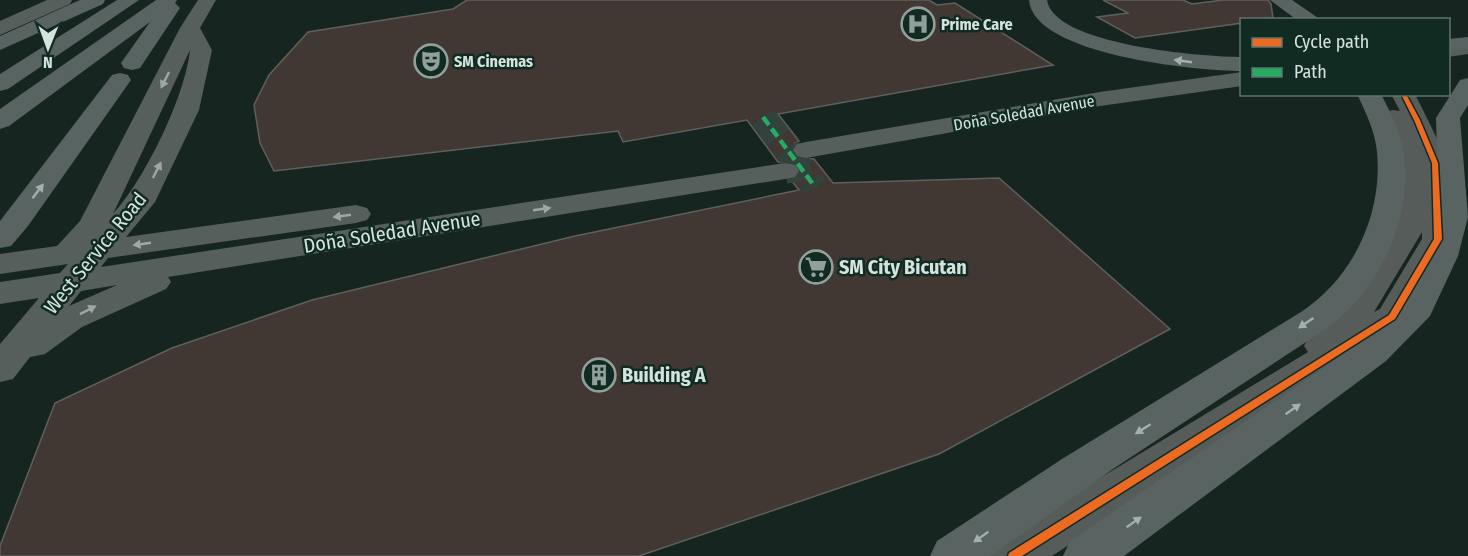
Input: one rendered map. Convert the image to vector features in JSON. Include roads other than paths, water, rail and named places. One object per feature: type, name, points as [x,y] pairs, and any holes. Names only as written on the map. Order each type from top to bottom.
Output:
[{"type":"highway","points":[[0,44],[96,0]]},
{"type":"highway","points":[[0,73],[115,0]]},
{"type":"highway","points":[[0,84],[130,0]]},
{"type":"highway","points":[[0,108],[155,0]]},
{"type":"highway","points":[[0,121],[168,0]]},
{"type":"highway","points":[[0,239],[126,71],[175,0]]},
{"type":"highway","points":[[1279,0],[1308,18]]},
{"type":"highway","points":[[1039,5],[1050,21],[1058,26],[1108,46],[1166,59],[1240,64]]},
{"type":"highway","points":[[1450,45],[1468,43]]},
{"type":"highway","points":[[1087,556],[1374,352],[1418,308],[1442,256],[1454,214],[1448,118],[1461,88]]},
{"type":"highway","points":[[954,556],[1093,460],[1203,393],[1332,306],[1370,256],[1389,212],[1393,189],[1392,152],[1378,108],[1370,96]]},
{"type":"main road","points":[[0,29],[63,0]]},
{"type":"main road","name":"West Service Road","points":[[1,355],[69,268],[93,225],[190,28],[207,0]]},
{"type":"main road","points":[[1450,51],[1468,48]]},
{"type":"main road","name":"Doña Soledad Avenue","points":[[1240,79],[1100,99],[812,157],[1240,92]]},
{"type":"main road","name":"Doña Soledad Avenue","points":[[0,264],[69,268],[250,253],[779,163],[560,188],[69,268],[0,293]]},
{"type":"main road","points":[[1,355],[70,319],[146,284],[250,253]]},
{"type":"street","points":[[1294,376],[1362,304],[1408,231],[1409,159],[1382,96]]},
{"type":"street","points":[[1013,556],[1392,316],[1438,238],[1435,163],[1404,96]]},
{"type":"tunnel","points":[[763,117],[815,187]]},
{"type":"tunnel","points":[[785,171],[819,165]]},
{"type":"place","name":"Prime Care","points":[[918,24]]},
{"type":"place","name":"SM Cinemas","points":[[431,61]]},
{"type":"place","name":"SM City Bicutan","points":[[816,267]]},
{"type":"place","name":"Building A","points":[[599,375]]}]
